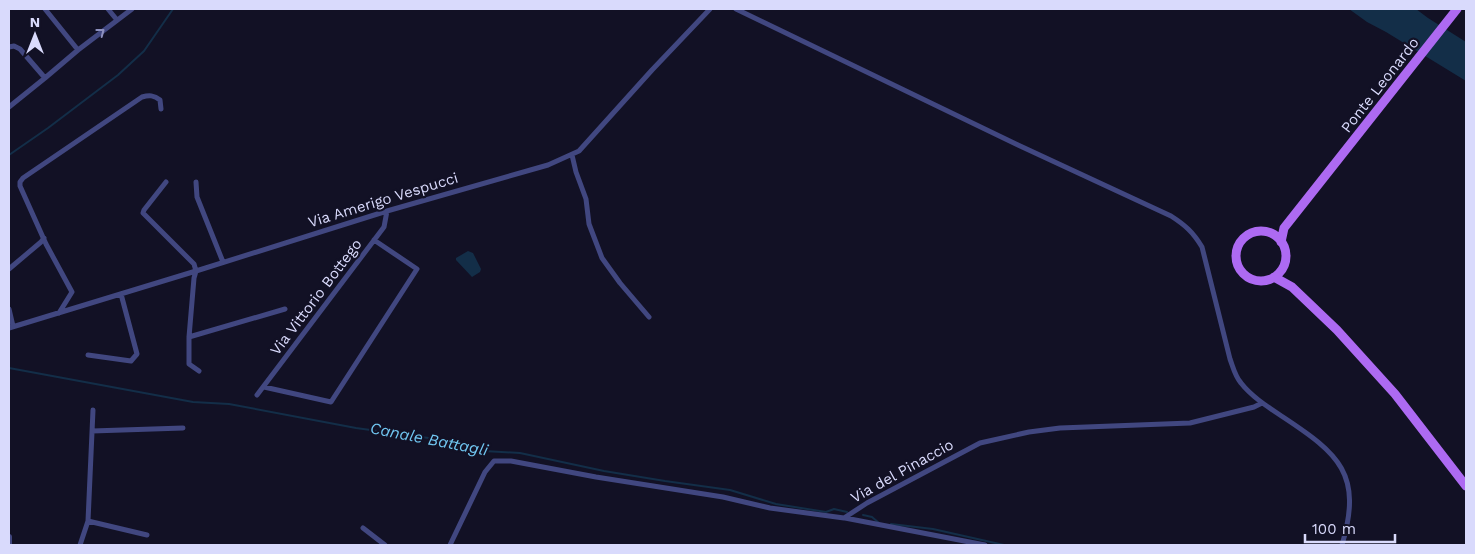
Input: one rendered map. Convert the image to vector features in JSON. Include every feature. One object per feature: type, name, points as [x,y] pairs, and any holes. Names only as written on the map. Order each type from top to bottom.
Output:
[{"type":"main road","name":"Ponte Leonardo","points":[[1284,228],[1457,9]]},
{"type":"main road","points":[[1270,233],[1281,242],[1284,248],[1286,256],[1282,270],[1274,277],[1266,280],[1250,279],[1238,267],[1236,250],[1240,243],[1253,233],[1270,233],[1284,228]]},
{"type":"main road","points":[[1281,242],[1284,228]]},
{"type":"main road","points":[[1282,270],[1292,287],[1336,330],[1395,394],[1466,486]]},
{"type":"main road","points":[[1274,277],[1292,287]]},
{"type":"street","points":[[45,9],[78,50]]},
{"type":"street","points":[[108,9],[117,20]]},
{"type":"street","points":[[9,107],[78,50],[132,9]]},
{"type":"street","name":"Via Amerigo Vespucci","points":[[11,327],[387,211],[548,165],[572,155],[579,151],[710,9]]},
{"type":"street","points":[[736,9],[1018,145],[1171,216],[1187,226],[1202,247],[1230,359],[1236,375],[1262,403],[1312,436],[1327,449],[1346,477],[1350,508],[1342,545]]},
{"type":"street","points":[[9,47],[14,46],[20,49],[45,78]]},
{"type":"street","points":[[58,313],[72,292],[44,238],[20,186],[20,182],[23,178],[142,97],[156,97],[160,100],[161,109]]},
{"type":"street","points":[[572,155],[586,199],[589,224],[602,258],[649,318]]},
{"type":"street","points":[[166,182],[143,213],[194,264],[196,271],[189,337],[189,364],[199,371]]},
{"type":"street","points":[[196,182],[198,197],[223,262]]},
{"type":"street","name":"Via Vittorio Bottego","points":[[257,395],[384,227],[387,211]]},
{"type":"street","points":[[9,269],[44,238]]},
{"type":"street","points":[[264,386],[331,402],[417,269],[374,240]]},
{"type":"street","points":[[88,355],[131,361],[137,354],[121,294]]},
{"type":"street","points":[[9,309],[11,327]]},
{"type":"street","points":[[189,337],[285,309]]},
{"type":"street","name":"Via del Pinaccio","points":[[450,545],[485,472],[494,461],[511,461],[596,477],[723,497],[770,508],[844,518],[980,442],[1060,428],[1190,423],[1254,407],[1262,403]]},
{"type":"street","points":[[80,545],[88,521],[93,410]]},
{"type":"street","points":[[92,431],[183,428]]},
{"type":"street","points":[[844,518],[985,545]]},
{"type":"street","points":[[88,521],[147,535]]},
{"type":"street","points":[[363,528],[385,545]]},
{"type":"street","points":[[9,537],[9,545]]},
{"type":"water","points":[[1349,9],[1416,9],[1466,42],[1466,81],[1367,22]]},
{"type":"water","points":[[468,251],[473,253],[481,269],[480,272],[472,277],[456,260],[456,258]]},
{"type":"waterway","points":[[9,155],[118,75],[144,51],[173,9]]},
{"type":"waterway","name":"Canale Battagli","points":[[9,368],[193,402],[229,404],[356,428],[443,440],[484,451],[520,453],[604,471],[730,490],[776,504],[826,512],[834,509],[847,512]]},
{"type":"waterway","name":"Canale Battagli","points":[[863,515],[872,517],[879,523]]},
{"type":"waterway","name":"Canale Battagli","points":[[891,524],[933,529],[1004,545]]}]
